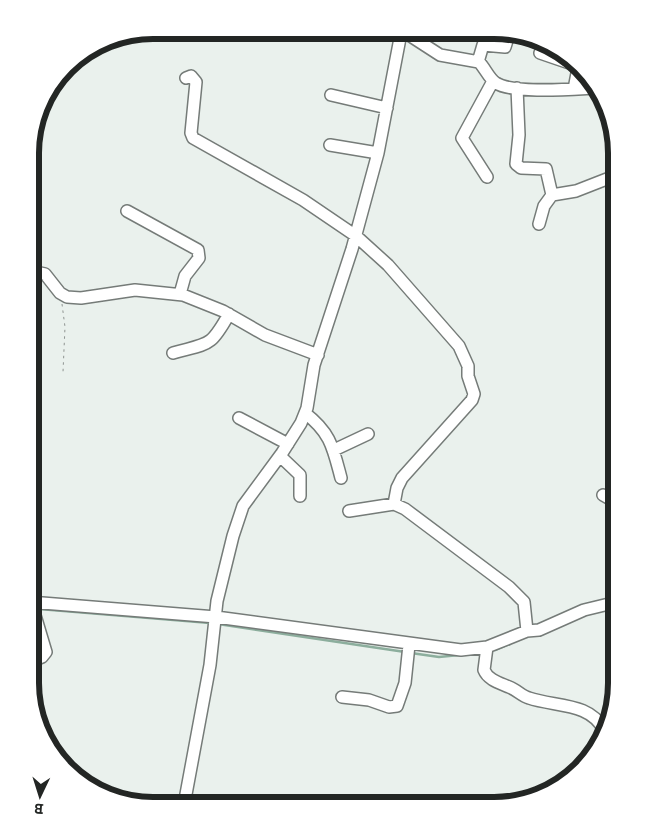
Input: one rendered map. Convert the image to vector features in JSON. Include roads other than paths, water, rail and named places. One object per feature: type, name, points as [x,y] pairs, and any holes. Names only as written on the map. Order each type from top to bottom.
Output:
[{"type":"street","points":[[185,797],[221,585],[240,512],[247,499],[288,444],[305,413],[310,381],[356,236],[378,154],[400,39]]},
{"type":"street","points":[[416,39],[440,55],[478,62],[493,81],[502,86],[518,88],[588,88]]},
{"type":"street","points":[[478,62],[483,45],[505,47],[507,40]]},
{"type":"street","points":[[540,52],[560,59]]},
{"type":"street","points":[[574,89],[577,75]]},
{"type":"street","points":[[186,78],[191,76],[196,82],[191,133],[193,138],[303,200],[356,236],[388,265],[459,346],[467,361],[468,376],[474,394],[472,400],[402,478],[397,488],[394,504]]},
{"type":"street","points":[[487,177],[462,138],[493,81]]},
{"type":"street","points":[[518,88],[519,135],[516,164],[521,168],[546,169],[552,196]]},
{"type":"street","points":[[331,95],[387,108]]},
{"type":"street","points":[[330,145],[378,154]]},
{"type":"street","points":[[539,224],[544,206],[552,196],[576,191],[608,179]]},
{"type":"street","points":[[127,212],[198,250],[199,258],[185,276],[180,294]]},
{"type":"street","points":[[39,271],[45,274],[64,296],[81,298],[135,290],[180,294],[229,314],[265,335],[318,356]]},
{"type":"street","points":[[173,353],[209,344],[219,332],[229,314]]},
{"type":"street","points":[[305,413],[324,428],[334,450],[341,478]]},
{"type":"street","points":[[239,418],[288,444]]},
{"type":"street","points":[[334,450],[368,434]]},
{"type":"street","points":[[280,456],[300,475],[300,496]]},
{"type":"street","points":[[603,495],[608,498]]},
{"type":"street","points":[[348,511],[394,504],[405,509],[509,587],[524,602],[528,631]]},
{"type":"street","points":[[39,603],[216,623],[409,649],[487,651],[528,631],[539,630],[584,610],[608,604]]},
{"type":"street","points":[[39,629],[46,652],[39,658]]},
{"type":"street","points":[[342,697],[369,700],[385,707],[395,707],[406,683],[409,649]]},
{"type":"street","points":[[487,651],[485,673],[494,680],[518,690],[527,698],[582,710],[599,720],[601,724]]},
{"type":"waterway","points":[[39,609],[210,623]]},
{"type":"waterway","points":[[218,624],[405,652]]},
{"type":"waterway","points":[[495,650],[510,644]]},
{"type":"waterway","points":[[411,653],[439,657],[480,653]]}]
